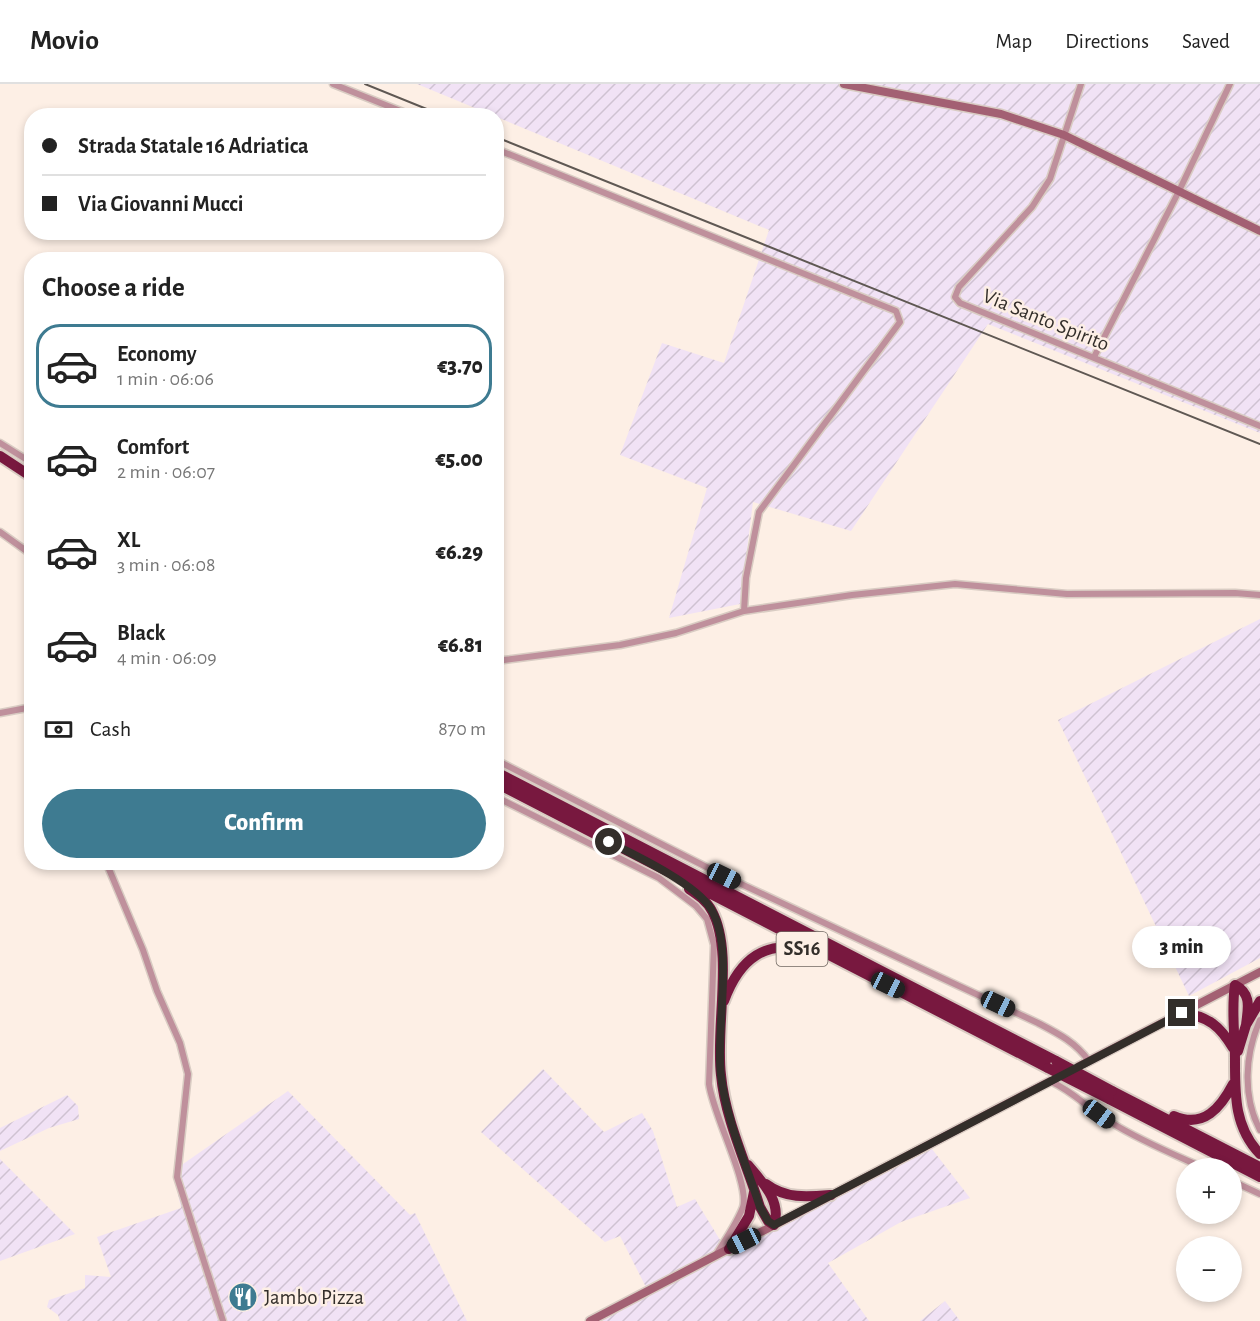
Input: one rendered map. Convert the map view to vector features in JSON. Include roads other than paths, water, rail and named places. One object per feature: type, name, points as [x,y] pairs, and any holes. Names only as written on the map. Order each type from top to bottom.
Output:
[{"type":"highway","points":[[0,456],[24,472]]},
{"type":"highway","points":[[0,463],[24,479]]},
{"type":"highway","name":"SS16","points":[[504,776],[1052,1065],[1260,1167]]},
{"type":"highway","name":"SS16","points":[[504,787],[907,994],[1052,1065]]},
{"type":"highway","name":"SS16","points":[[650,863],[704,899],[712,910],[721,938],[720,1074],[725,1104],[757,1184],[777,1206],[774,1225]]},
{"type":"highway","name":"SS16","points":[[720,1010],[733,977],[742,966],[769,949],[785,947],[815,954],[872,982],[907,994]]},
{"type":"highway","points":[[1246,1025],[1249,1002],[1242,989],[1235,985],[1232,1006],[1234,1083],[1240,1120],[1246,1135],[1260,1154]]},
{"type":"highway","points":[[1235,1055],[1246,1025],[1260,1001]]},
{"type":"highway","points":[[1182,1013],[1200,1015],[1212,1021],[1224,1033],[1235,1055]]},
{"type":"highway","name":"SS16","points":[[1111,1095],[1181,1119],[1195,1120],[1210,1115],[1219,1107],[1234,1083]]},
{"type":"highway","name":"SS16","points":[[1111,1095],[1260,1177]]},
{"type":"highway","points":[[729,1249],[749,1216],[757,1184]]},
{"type":"highway","name":"SS16","points":[[757,1184],[782,1194],[802,1197],[831,1195]]},
{"type":"main road","points":[[844,84],[1001,114],[1064,135],[1260,230]]},
{"type":"main road","points":[[590,1321],[1260,972]]},
{"type":"street","points":[[333,84],[393,108]]},
{"type":"street","name":"Via Santo Spirito","points":[[1081,84],[1050,179],[1032,207],[959,287],[955,297],[960,303],[1260,426]]},
{"type":"street","points":[[1094,357],[1179,191],[1230,84]]},
{"type":"street","points":[[504,152],[896,311],[900,322],[759,512],[746,578],[744,611]]},
{"type":"street","points":[[0,442],[24,458]]},
{"type":"street","points":[[0,532],[24,549]]},
{"type":"street","points":[[504,660],[620,645],[676,633],[744,611],[852,595],[955,584],[1067,594],[1235,592],[1260,595]]},
{"type":"street","points":[[0,713],[24,708]]},
{"type":"street","points":[[504,764],[724,876],[1038,1023],[1069,1039],[1089,1061]]},
{"type":"street","points":[[504,800],[659,878],[696,906],[706,919],[714,945],[709,1083],[711,1101],[741,1177],[745,1197],[716,1255]]},
{"type":"street","points":[[109,870],[144,950],[157,991],[180,1044],[188,1074],[177,1177],[223,1321]]},
{"type":"street","points":[[1260,1020],[1252,1041],[1248,1077],[1250,1102],[1260,1130]]},
{"type":"street","points":[[1050,1081],[1068,1089],[1111,1122],[1184,1158]]},
{"type":"street","points":[[1242,1186],[1260,1194]]},
{"type":"railway","points":[[365,84],[424,108]]},
{"type":"railway","points":[[504,140],[1260,444]]},
{"type":"place","name":"Jambo Pizza","points":[[243,1297]]}]
